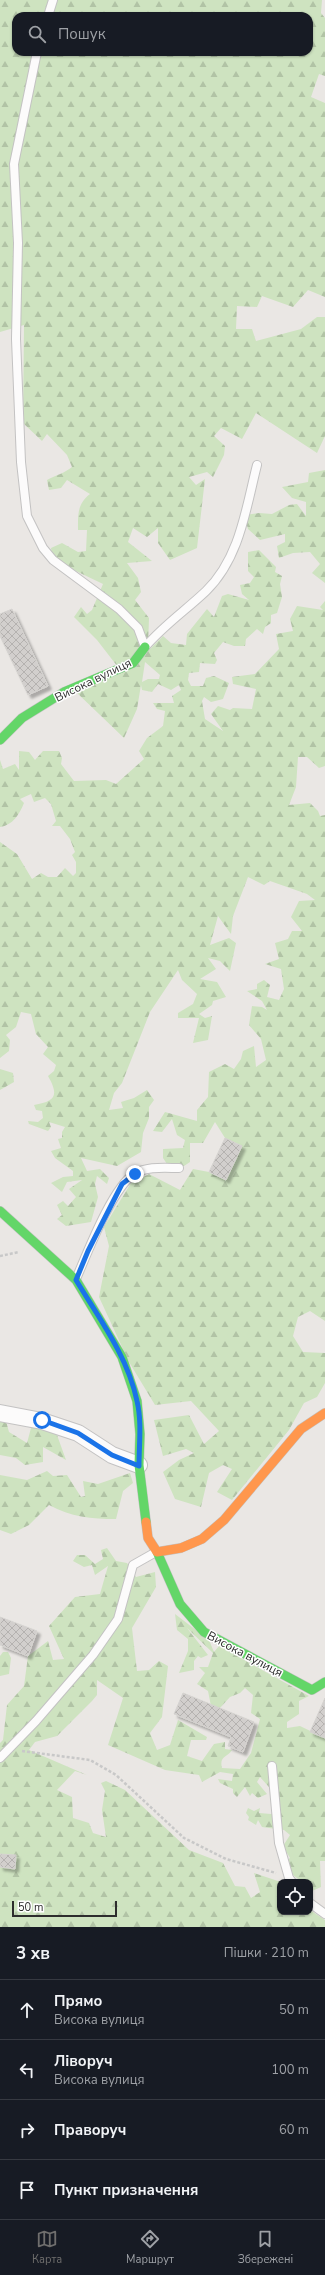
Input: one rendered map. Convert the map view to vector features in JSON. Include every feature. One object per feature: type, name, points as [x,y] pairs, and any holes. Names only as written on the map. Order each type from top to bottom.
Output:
[{"type":"street","name":"Висока вулиця","points":[[0,740],[22,718],[64,692],[133,663],[145,647]]},
{"type":"street","name":"Висока вулиця","points":[[0,1210],[76,1280],[122,1357],[137,1401],[140,1434],[139,1466],[148,1538],[157,1552],[180,1604],[204,1632],[312,1690],[325,1682]]},
{"type":"street","points":[[0,1413],[42,1420],[78,1433],[112,1455],[139,1466]]},
{"type":"street","points":[[157,1552],[181,1548],[202,1539],[224,1520],[301,1429],[325,1413]]},
{"type":"lane","points":[[49,12],[53,0]]},
{"type":"lane","points":[[36,56],[14,164],[18,243],[16,339],[21,462],[27,516],[43,548],[53,560],[119,609],[138,628],[145,647],[163,627],[207,590],[225,566],[239,538],[257,465]]},
{"type":"lane","points":[[76,1280],[88,1251],[122,1184],[135,1174],[152,1168],[179,1168]]},
{"type":"lane","points":[[0,1758],[36,1721],[93,1655],[118,1619],[133,1565],[157,1552]]},
{"type":"lane","points":[[272,1766],[279,1843],[291,1879]]},
{"type":"lane","points":[[313,1905],[325,1914]]},
{"type":"path","points":[[9,1749],[90,1760],[116,1775],[184,1838],[226,1859],[264,1868],[289,1879]]},
{"type":"green space","points":[[0,0],[322,0],[321,13],[325,18],[325,76],[319,74],[311,97],[325,103],[325,297],[308,290],[293,307],[262,296],[257,307],[237,306],[236,329],[252,329],[256,341],[301,329],[317,317],[325,317],[325,436],[317,453],[256,413],[242,439],[221,428],[214,436],[225,446],[224,455],[213,477],[207,472],[189,477],[196,485],[205,479],[197,548],[170,560],[158,543],[158,528],[147,537],[133,528],[128,542],[152,561],[127,563],[138,578],[141,592],[135,600],[149,618],[148,646],[150,649],[163,636],[171,643],[186,645],[187,634],[207,609],[214,617],[222,596],[228,594],[249,600],[242,594],[240,585],[250,583],[254,577],[248,571],[248,552],[259,550],[276,567],[275,572],[282,576],[280,584],[282,597],[277,613],[271,615],[271,623],[265,627],[263,634],[257,629],[246,639],[245,646],[234,646],[223,642],[214,653],[217,660],[215,664],[200,663],[199,672],[189,673],[188,680],[191,686],[203,686],[206,678],[214,676],[229,683],[223,699],[211,702],[204,697],[202,701],[205,719],[223,731],[211,714],[218,706],[230,710],[233,708],[252,709],[256,689],[233,684],[232,677],[255,674],[279,649],[276,634],[293,631],[290,619],[297,606],[323,610],[320,607],[325,601],[325,766],[319,768],[307,757],[298,757],[296,787],[289,805],[310,803],[318,811],[320,816],[325,815],[325,1321],[310,1311],[298,1317],[293,1336],[303,1352],[325,1353],[325,1383],[317,1397],[304,1403],[289,1430],[232,1500],[217,1492],[232,1469],[223,1465],[209,1473],[201,1507],[175,1499],[163,1472],[179,1460],[194,1453],[186,1449],[163,1456],[154,1420],[189,1415],[204,1444],[219,1431],[191,1401],[155,1405],[129,1362],[99,1297],[109,1246],[104,1227],[131,1183],[149,1174],[180,1190],[193,1169],[209,1172],[226,1180],[242,1146],[225,1138],[215,1122],[203,1143],[190,1143],[190,1162],[184,1166],[167,1164],[163,1158],[163,1149],[183,1148],[185,1140],[177,1135],[172,1119],[162,1132],[153,1131],[165,1112],[197,1121],[197,1110],[208,1097],[209,1072],[225,1064],[234,1069],[241,1059],[243,1051],[254,1046],[256,1067],[266,1060],[261,1039],[249,1025],[252,1006],[262,1007],[267,1010],[262,1001],[247,991],[257,989],[257,984],[264,980],[270,985],[267,997],[279,1000],[284,989],[281,969],[265,964],[279,959],[275,943],[288,939],[292,931],[302,931],[291,917],[299,901],[315,900],[307,894],[270,881],[264,885],[248,877],[233,916],[231,934],[218,916],[210,945],[229,938],[236,943],[230,971],[220,961],[208,958],[216,969],[200,979],[217,982],[226,997],[213,1001],[212,1005],[199,1014],[205,1018],[212,1016],[208,1040],[193,1043],[199,1018],[178,1018],[178,1013],[193,1004],[197,994],[182,980],[178,970],[150,1012],[122,1083],[114,1093],[109,1110],[123,1108],[121,1102],[134,1098],[147,1090],[154,1100],[149,1107],[149,1118],[143,1133],[141,1152],[117,1166],[81,1158],[87,1171],[100,1169],[109,1178],[107,1184],[97,1176],[95,1184],[98,1197],[91,1222],[66,1226],[57,1219],[62,1215],[57,1205],[63,1201],[68,1206],[76,1197],[69,1189],[82,1180],[67,1182],[62,1192],[51,1183],[63,1177],[73,1176],[73,1171],[55,1158],[51,1151],[61,1148],[58,1139],[62,1138],[62,1132],[65,1127],[49,1122],[51,1127],[48,1131],[29,1124],[28,1121],[38,1122],[43,1118],[42,1111],[36,1110],[34,1105],[46,1102],[53,1097],[54,1089],[48,1076],[54,1071],[56,1065],[43,1054],[48,1047],[36,1034],[31,1014],[21,1012],[16,1027],[6,1035],[10,1040],[9,1051],[0,1058],[0,842],[17,854],[32,879],[41,873],[48,877],[57,877],[65,868],[73,876],[76,873],[76,862],[72,855],[75,852],[70,839],[60,826],[52,826],[56,821],[51,804],[45,798],[34,802],[31,794],[20,799],[24,803],[18,815],[9,824],[0,827],[0,760],[3,769],[15,764],[19,770],[19,751],[29,752],[35,760],[43,751],[59,751],[62,758],[61,764],[74,781],[106,780],[116,784],[144,759],[139,751],[147,738],[163,726],[165,711],[157,709],[153,703],[174,703],[172,696],[181,690],[179,685],[171,690],[158,684],[152,692],[142,690],[141,685],[137,709],[124,738],[75,691],[121,671],[97,640],[74,617],[81,607],[87,614],[92,610],[103,584],[53,560],[51,548],[62,543],[78,552],[86,551],[87,530],[78,530],[78,515],[80,506],[90,494],[67,480],[61,488],[49,490],[47,480],[72,467],[67,455],[47,434],[42,441],[23,423],[24,325],[0,332]],"holes":[[[145,662],[160,675],[159,679],[148,679],[142,682]]]},
{"type":"green space","points":[[325,470],[325,583],[312,573],[320,564],[310,552],[293,553],[279,558],[277,546],[285,542],[285,534],[260,540],[248,529],[244,515],[259,513],[272,514],[289,505],[297,504],[306,516],[306,502],[292,498],[282,487],[308,482],[309,473]]},
{"type":"green space","points":[[0,1069],[13,1073],[14,1082],[0,1090]]},
{"type":"green space","points":[[0,1420],[6,1421],[9,1432],[27,1443],[31,1428],[21,1421],[57,1435],[66,1460],[43,1447],[43,1462],[25,1465],[16,1458],[0,1455]]},
{"type":"green space","points":[[47,1471],[53,1476],[67,1475],[81,1497],[85,1496],[83,1481],[98,1484],[130,1473],[133,1483],[123,1491],[116,1519],[73,1515],[49,1505],[29,1525],[11,1534],[0,1530],[0,1475],[27,1480]]},
{"type":"green space","points":[[107,1548],[116,1561],[127,1563],[136,1577],[155,1572],[156,1587],[132,1628],[137,1671],[149,1670],[159,1661],[168,1666],[162,1717],[150,1733],[157,1750],[170,1745],[178,1720],[207,1737],[206,1740],[191,1740],[187,1756],[202,1761],[214,1744],[225,1742],[225,1749],[232,1750],[223,1759],[221,1764],[222,1768],[240,1769],[251,1753],[260,1719],[251,1713],[253,1695],[245,1688],[240,1693],[230,1697],[219,1709],[211,1706],[208,1691],[197,1684],[205,1673],[199,1667],[208,1667],[213,1653],[187,1628],[208,1655],[201,1658],[198,1656],[194,1661],[194,1670],[179,1673],[188,1651],[188,1639],[177,1630],[175,1614],[209,1640],[214,1652],[219,1646],[309,1696],[299,1701],[299,1714],[287,1722],[287,1728],[300,1726],[325,1738],[325,1861],[320,1861],[321,1887],[313,1891],[313,1879],[298,1879],[286,1866],[284,1862],[290,1858],[283,1846],[290,1835],[284,1830],[262,1827],[258,1820],[256,1825],[248,1820],[249,1817],[246,1813],[248,1808],[254,1811],[260,1808],[259,1813],[271,1814],[275,1812],[276,1795],[260,1777],[257,1782],[267,1794],[258,1798],[252,1793],[250,1796],[245,1787],[237,1797],[233,1793],[233,1789],[220,1783],[218,1779],[232,1781],[233,1774],[220,1772],[202,1782],[199,1775],[165,1770],[108,1745],[123,1698],[97,1680],[97,1695],[92,1701],[57,1736],[35,1742],[29,1750],[87,1775],[75,1771],[57,1790],[72,1797],[73,1818],[89,1823],[93,1833],[106,1837],[102,1810],[105,1791],[101,1783],[106,1781],[125,1790],[189,1850],[223,1863],[235,1886],[245,1887],[251,1898],[260,1892],[254,1873],[277,1881],[277,1915],[313,1915],[313,1912],[325,1920],[325,1927],[0,1927],[0,1743],[3,1740],[7,1705],[24,1686],[28,1656],[48,1641],[53,1660],[64,1659],[49,1626],[75,1597],[100,1594],[108,1566],[95,1575],[92,1565],[84,1567],[73,1561],[77,1555],[85,1555],[95,1564],[103,1559],[101,1550]]},
{"type":"green space","points":[[3,1652],[8,1652],[11,1658],[9,1674],[0,1676],[0,1656]]},
{"type":"building","points":[[12,609],[48,686],[28,695],[0,636],[0,614]]},
{"type":"building","points":[[225,1138],[242,1146],[226,1180],[209,1172]]},
{"type":"building","points":[[0,1617],[37,1631],[28,1656],[0,1645]]},
{"type":"building","points":[[183,1693],[254,1722],[243,1752],[228,1746],[231,1737],[174,1714]]},
{"type":"building","points":[[325,1698],[325,1738],[310,1732]]},
{"type":"building","points":[[0,1854],[16,1855],[15,1869],[0,1867]]},
{"type":"traffic: fast","points":[[0,740],[22,718],[64,692],[133,663],[145,647]]},
{"type":"traffic: fast","points":[[0,1211],[76,1280],[122,1357],[137,1401],[140,1434],[139,1465],[146,1522]]},
{"type":"traffic: fast","points":[[157,1552],[180,1604],[204,1632],[312,1690],[325,1682]]},
{"type":"traffic: slow","points":[[146,1522],[148,1538],[157,1552],[181,1548],[202,1539],[224,1520],[301,1429],[325,1413]]},
{"type":"route","points":[[42,1420],[78,1433],[112,1455],[139,1466],[140,1434],[137,1401],[122,1357],[76,1280],[88,1251],[122,1184],[135,1174]]}]
